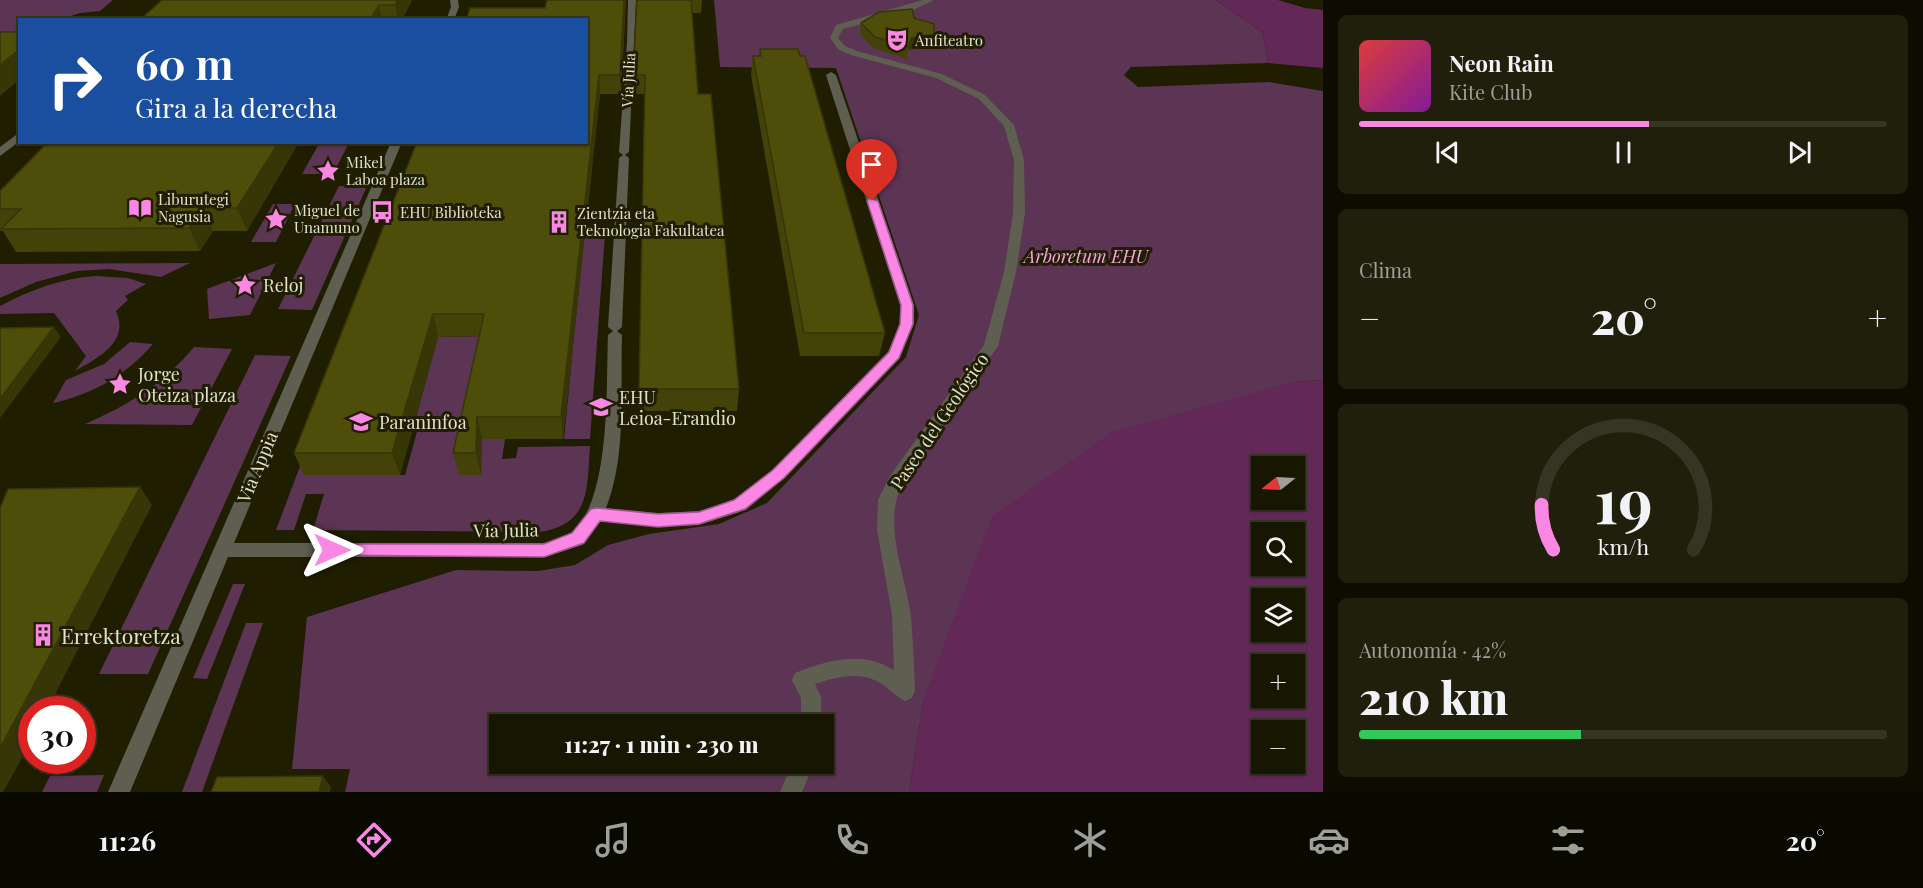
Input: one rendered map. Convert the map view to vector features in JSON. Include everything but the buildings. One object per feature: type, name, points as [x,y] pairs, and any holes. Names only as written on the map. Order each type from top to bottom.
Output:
[{"type":"street","points":[[451,18],[455,7],[454,0]]},
{"type":"street","name":"Vía Julia","points":[[222,550],[544,550],[578,538],[597,514],[608,474],[632,0]]},
{"type":"street","name":"Paseo del Geológico","points":[[811,714],[811,697],[802,680],[835,667],[870,668],[894,680],[905,691],[905,655],[886,530],[886,500],[896,481],[938,425],[991,346],[1010,272],[1019,213],[1019,160],[1012,133],[1004,118],[982,97],[964,86],[909,66],[854,53],[842,48],[834,38],[839,27],[853,21],[902,11],[930,0]]},
{"type":"street","points":[[597,514],[658,520],[699,518],[740,505],[778,474],[894,354],[907,324],[907,305],[831,75]]},
{"type":"street","points":[[0,153],[18,137]]},
{"type":"street","name":"Via Appia","points":[[119,792],[396,144]]},
{"type":"street","points":[[792,792],[799,774]]},
{"type":"green space","points":[[0,0],[113,0],[100,11],[80,13],[64,18],[18,18],[18,46],[0,47]]},
{"type":"green space","name":"Arboretum EHU","points":[[714,0],[1216,0],[1263,33],[1268,63],[1131,67],[1124,75],[1138,87],[1269,82],[1323,91],[1323,380],[1293,382],[924,698],[909,792],[345,792],[350,769],[292,769],[307,617],[456,570],[538,571],[575,565],[608,545],[649,534],[719,524],[767,503],[906,357],[919,315],[836,68],[720,67]]},
{"type":"green space","points":[[319,144],[348,144],[333,174],[302,174]]},
{"type":"green space","points":[[339,186],[367,186],[312,310],[278,309]]},
{"type":"green space","points":[[273,204],[295,204],[276,242],[251,242]]},
{"type":"green space","points":[[584,234],[605,234],[590,439],[564,439]]},
{"type":"green space","points":[[190,263],[161,277],[109,269],[77,271],[36,282],[0,298],[0,264]]},
{"type":"green space","points":[[276,263],[250,315],[209,319],[207,289]]},
{"type":"green space","points":[[96,276],[128,278],[146,284],[125,296],[128,300],[116,311],[119,332],[109,348],[75,371],[86,356],[54,313],[0,314],[0,306],[35,290],[71,279]]},
{"type":"green space","points":[[488,336],[505,439],[502,459],[516,458],[518,447],[590,446],[583,502],[569,521],[557,528],[540,532],[313,530],[324,494],[306,494],[294,530],[276,530],[314,429],[305,475],[405,475],[420,421],[415,421],[438,337]]},
{"type":"green space","points":[[130,342],[153,344],[132,365],[108,382],[96,389],[53,403],[66,380],[104,364]]},
{"type":"green space","points":[[194,347],[232,349],[192,425],[85,424],[117,409],[157,383]]},
{"type":"green space","points":[[255,355],[291,356],[148,674],[99,674]]},
{"type":"green space","points":[[233,584],[245,584],[207,679],[193,678]]},
{"type":"green space","points":[[246,623],[263,623],[202,792],[182,792]]},
{"type":"green space","points":[[104,775],[97,792],[42,792],[50,776]]},
{"type":"shaded area","points":[[1216,0],[1278,0],[1305,8],[1323,10],[1323,68],[1268,63],[1263,33]]},
{"type":"shaded area","points":[[1323,380],[1323,792],[909,792],[924,698],[992,516],[1112,432],[1293,382]]},
{"type":"place","name":"Anfiteatro","points":[[897,40]]},
{"type":"place","name":"Mikel Laboa plaza","points":[[328,171]]},
{"type":"place","name":"Liburutegi Nagusia","points":[[140,208]]},
{"type":"place","name":"EHU Biblioteka","points":[[382,212]]},
{"type":"place","name":"Miguel de Unamuno","points":[[276,219]]},
{"type":"place","name":"Zientzia eta Teknologia Fakultatea","points":[[559,222]]},
{"type":"place","name":"Reloj","points":[[245,285]]},
{"type":"place","name":"Jorge Oteiza plaza","points":[[120,384]]},
{"type":"place","name":"EHU Leioa-Erandio","points":[[601,407]]},
{"type":"place","name":"Paraninfoa","points":[[361,422]]},
{"type":"place","name":"Errektoretza","points":[[43,635]]},
{"type":"route","points":[[332,550],[544,550],[578,538],[597,514],[658,520],[699,518],[740,505],[778,474],[894,354],[907,324],[907,305],[872,201]]}]
